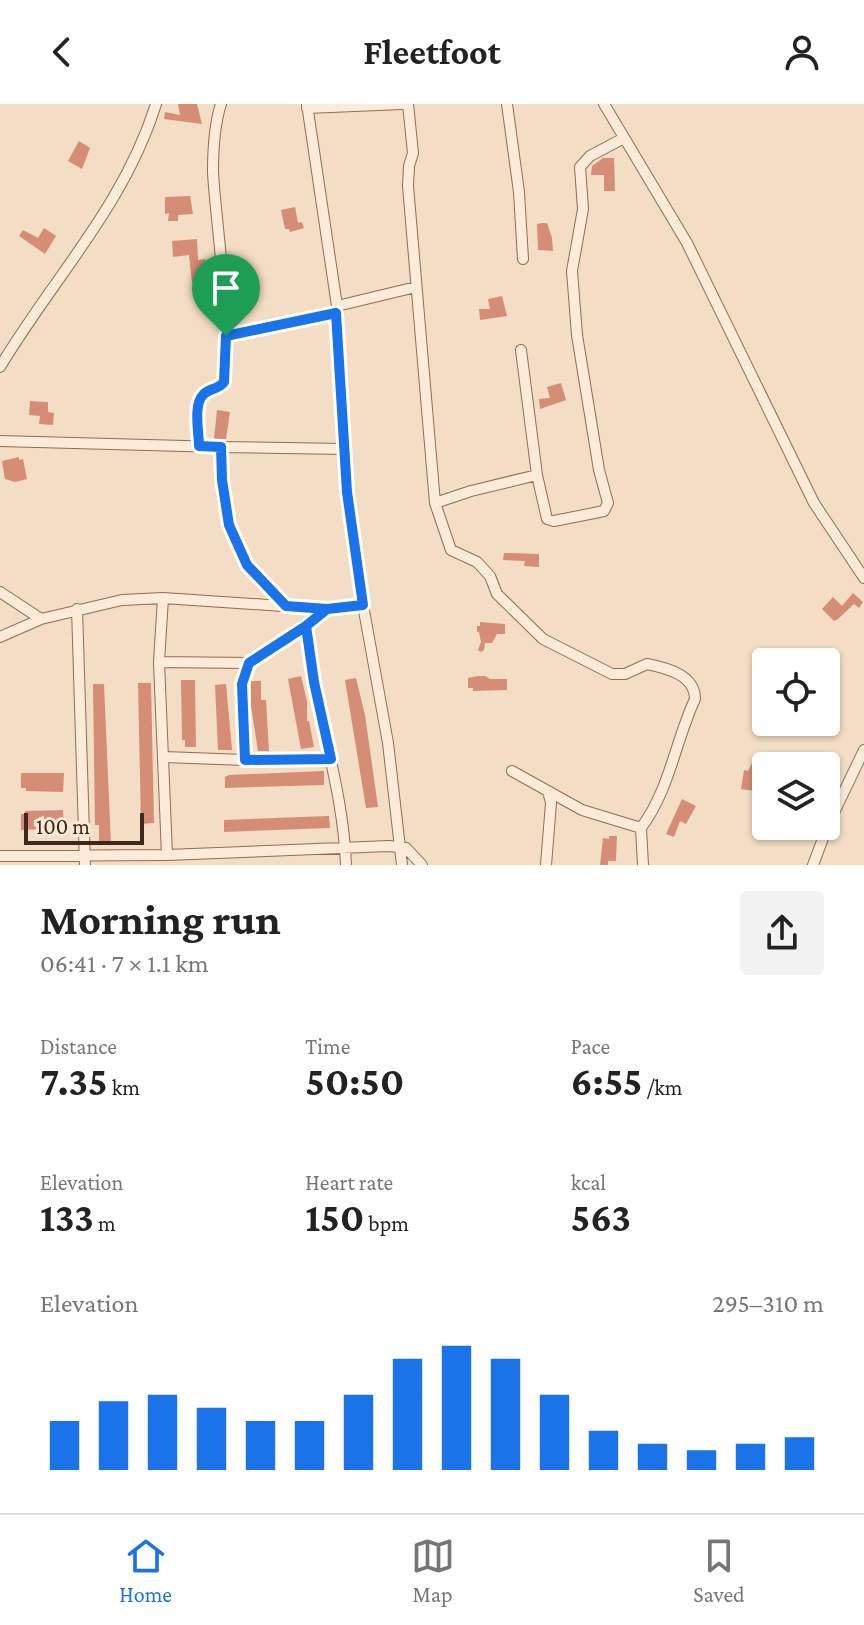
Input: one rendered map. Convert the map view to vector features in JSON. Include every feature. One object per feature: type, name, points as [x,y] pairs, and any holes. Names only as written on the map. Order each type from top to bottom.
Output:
[{"type":"street","points":[[0,367],[103,218],[138,152],[156,104]]},
{"type":"street","points":[[199,446],[199,401],[206,392],[217,389],[224,382],[226,336],[213,172],[215,127],[221,104]]},
{"type":"street","points":[[402,865],[388,743],[363,605],[347,492],[337,310],[307,106],[405,104],[413,153],[408,172],[435,503],[451,550],[477,562],[490,576],[497,594],[543,639],[612,674],[625,674],[647,664],[673,671],[689,680],[695,690],[695,699],[668,780],[653,812],[641,828],[643,865]]},
{"type":"street","points":[[507,104],[519,192],[523,259]]},
{"type":"street","points":[[604,104],[687,243],[814,503],[864,578]]},
{"type":"street","points":[[521,350],[537,475],[546,516],[549,521],[606,509],[608,503],[599,470],[577,335],[572,271],[583,209],[580,167],[590,156],[624,138]]},
{"type":"street","points":[[226,336],[337,310],[416,287]]},
{"type":"street","points":[[0,441],[345,449]]},
{"type":"street","points":[[221,447],[223,491],[229,525],[247,565],[286,606]]},
{"type":"street","points":[[435,503],[537,475]]},
{"type":"street","points":[[0,592],[41,619]]},
{"type":"street","points":[[0,637],[41,619],[112,602],[163,598],[327,609],[363,605]]},
{"type":"street","points":[[163,598],[159,662],[167,855]]},
{"type":"street","points":[[77,609],[85,861]]},
{"type":"street","points":[[159,662],[249,663],[327,609]]},
{"type":"street","points":[[306,626],[314,682],[338,786],[346,865]]},
{"type":"street","points":[[245,760],[242,684],[249,663]]},
{"type":"street","points":[[813,865],[828,825],[864,750]]},
{"type":"street","points":[[164,757],[331,759]]},
{"type":"street","points":[[512,771],[582,810],[641,828]]},
{"type":"street","points":[[546,865],[551,803],[548,791]]},
{"type":"street","points":[[0,856],[85,861],[399,847],[411,852],[422,865]]},
{"type":"building","points":[[178,104],[197,104],[202,124],[164,119],[165,112],[180,115]]},
{"type":"building","points":[[79,141],[90,148],[82,169],[68,161]]},
{"type":"building","points":[[603,158],[614,158],[615,191],[604,191],[604,175],[591,175],[592,166]]},
{"type":"building","points":[[190,196],[193,214],[178,215],[178,221],[168,221],[165,197]]},
{"type":"building","points":[[295,207],[298,223],[302,222],[304,228],[290,232],[285,229],[281,210]]},
{"type":"building","points":[[547,223],[553,251],[538,250],[537,224]]},
{"type":"building","points":[[44,228],[56,236],[45,254],[19,236],[23,230],[38,238]]},
{"type":"building","points":[[197,239],[198,260],[205,259],[208,281],[192,283],[189,255],[173,257],[172,241]]},
{"type":"building","points":[[502,296],[507,316],[480,320],[479,309],[490,309],[488,299]]},
{"type":"building","points":[[561,383],[566,400],[540,409],[539,399],[550,398],[547,387]]},
{"type":"building","points":[[30,401],[48,402],[48,412],[54,413],[53,425],[39,424],[40,416],[29,415]]},
{"type":"building","points":[[217,410],[230,412],[226,439],[214,439]]},
{"type":"building","points":[[19,457],[19,460],[23,459],[27,479],[15,482],[5,479],[2,461]]},
{"type":"building","points":[[504,553],[539,554],[539,567],[524,566],[525,561],[503,560]]},
{"type":"building","points":[[853,593],[863,602],[859,608],[854,604],[838,619],[834,621],[822,609],[833,597],[842,606]]},
{"type":"building","points":[[480,622],[505,624],[505,634],[497,634],[492,643],[485,643],[481,652],[478,650],[481,642],[477,632]]},
{"type":"building","points":[[301,676],[314,747],[301,749],[288,679]]},
{"type":"building","points":[[356,678],[365,715],[378,807],[366,808],[345,680]]},
{"type":"building","points":[[468,678],[507,679],[507,690],[473,691],[473,688],[468,688]]},
{"type":"building","points":[[181,680],[195,680],[196,747],[185,747],[185,740],[182,740]]},
{"type":"building","points":[[251,681],[261,681],[261,700],[266,700],[269,751],[258,751],[251,706]]},
{"type":"building","points":[[138,683],[151,683],[154,823],[141,824]]},
{"type":"building","points":[[93,684],[104,684],[111,845],[99,844],[99,825],[95,825]]},
{"type":"building","points":[[226,684],[232,750],[218,750],[215,685]]},
{"type":"building","points":[[752,763],[752,791],[741,789],[744,770],[748,771]]},
{"type":"building","points":[[324,771],[324,785],[225,788],[225,777],[229,775]]},
{"type":"building","points":[[21,773],[64,773],[63,792],[26,791],[26,788],[21,788]]},
{"type":"building","points":[[682,799],[696,806],[686,824],[680,821],[674,837],[666,834]]},
{"type":"building","points":[[63,810],[64,828],[21,830],[21,814],[25,811]]},
{"type":"building","points":[[329,816],[330,828],[224,832],[224,820]]},
{"type":"building","points":[[609,836],[617,836],[616,861],[600,865],[603,838],[609,839]]},
{"type":"route","points":[[226,336],[226,378],[221,387],[206,392],[199,401],[199,446],[221,447],[226,515],[247,565],[286,606],[327,609],[249,663],[242,684],[245,760],[331,759],[314,682],[306,626],[327,609],[363,605],[347,492],[336,313],[226,336]]}]
